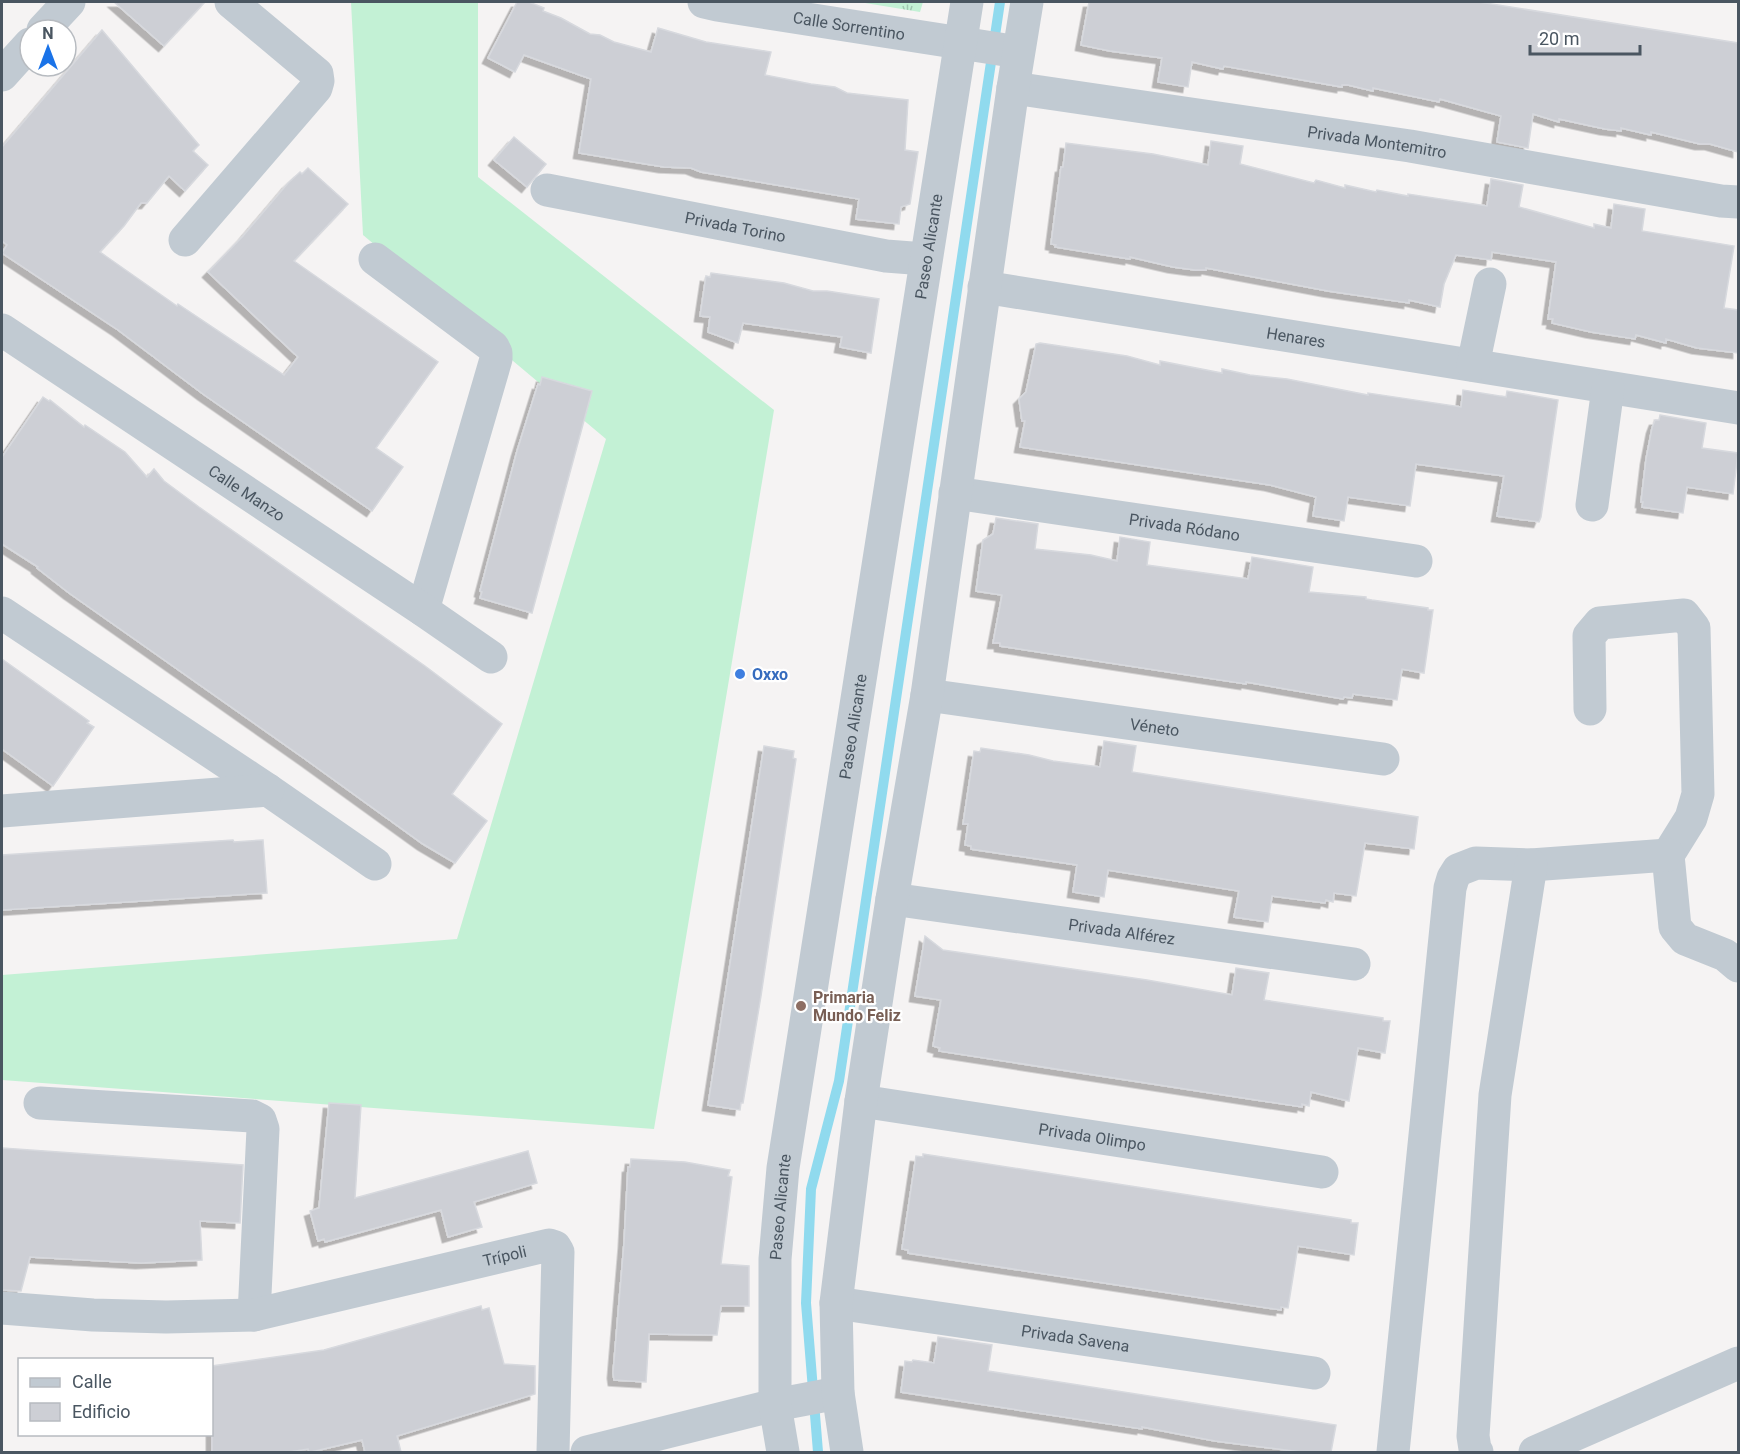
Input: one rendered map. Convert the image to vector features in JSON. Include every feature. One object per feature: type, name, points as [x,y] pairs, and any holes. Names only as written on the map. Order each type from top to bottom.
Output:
[{"type":"street","points":[[54,18],[69,2]]},
{"type":"street","points":[[185,240],[316,88],[318,81],[317,74],[231,2]]},
{"type":"street","name":"Calle Sorrentino","points":[[704,2],[1018,52]]},
{"type":"street","name":"Paseo Alicante","points":[[783,1452],[775,1406],[775,1259],[783,1168],[967,2]]},
{"type":"street","points":[[847,1452],[838,1393],[836,1303],[861,1101],[892,899],[927,695],[984,287],[1027,2]]},
{"type":"street","points":[[2,75],[18,57]]},
{"type":"street","name":"Privada Montemitro","points":[[1013,88],[1410,146],[1721,201],[1738,202]]},
{"type":"street","name":"Privada Torino","points":[[547,190],[886,256],[925,259]]},
{"type":"street","points":[[375,259],[493,347],[496,353],[423,610]]},
{"type":"street","points":[[1473,365],[1490,285]]},
{"type":"street","name":"Henares","points":[[984,287],[1738,408]]},
{"type":"street","name":"Calle Manzo","points":[[6,342],[423,610],[491,657]]},
{"type":"street","points":[[1592,505],[1608,388]]},
{"type":"street","name":"Privada Ródano","points":[[955,493],[1416,561]]},
{"type":"street","points":[[2,613],[375,864]]},
{"type":"street","points":[[1590,709],[1589,636],[1600,623],[1684,615],[1694,628],[1698,794],[1691,818],[1668,855],[1674,920],[1679,934],[1691,943],[1725,955],[1738,966]]},
{"type":"street","name":"Véneto","points":[[927,695],[1383,759]]},
{"type":"street","points":[[2,811],[268,790]]},
{"type":"street","points":[[1393,1452],[1450,888],[1453,878],[1458,870],[1476,863],[1531,865],[1668,855]]},
{"type":"street","points":[[1477,1452],[1473,1436],[1495,1095],[1531,865]]},
{"type":"street","name":"Privada Alférez","points":[[892,899],[1354,964]]},
{"type":"street","name":"Privada Olimpo","points":[[861,1101],[1322,1172]]},
{"type":"street","points":[[40,1103],[252,1116],[260,1120],[263,1129],[254,1315]]},
{"type":"street","name":"Trípoli","points":[[2,1308],[93,1315],[166,1317],[254,1315],[549,1245],[555,1247],[558,1252],[553,1452]]},
{"type":"street","name":"Privada Savena","points":[[836,1303],[1314,1373]]},
{"type":"street","points":[[1535,1452],[1738,1363]]},
{"type":"street","points":[[587,1452],[838,1393]]},
{"type":"green space","points":[[351,2],[478,2],[478,177],[774,410],[654,1129],[2,1080],[2,975],[457,939],[606,439],[363,235]]},
{"type":"green space","points":[[859,2],[923,2],[920,12]]},
{"type":"building","points":[[114,2],[205,2],[164,46]]},
{"type":"building","points":[[517,2],[529,2],[544,8],[543,11],[590,34],[600,35],[614,42],[651,52],[658,28],[706,42],[771,52],[765,75],[835,87],[847,93],[908,100],[905,150],[918,152],[910,204],[901,207],[899,224],[856,219],[859,199],[701,172],[691,168],[664,167],[579,153],[591,79],[524,55],[515,72],[488,58]]},
{"type":"building","points":[[1089,2],[1479,2],[1738,43],[1738,152],[1651,132],[1651,135],[1621,128],[1621,131],[1605,129],[1559,119],[1559,122],[1533,114],[1528,148],[1497,142],[1501,116],[1440,99],[1439,102],[1373,88],[1373,91],[1348,85],[1342,85],[1342,87],[1224,66],[1223,69],[1192,62],[1188,87],[1158,82],[1162,58],[1081,45]]},
{"type":"building","points":[[102,30],[199,145],[193,151],[208,165],[185,191],[169,176],[147,203],[141,203],[100,252],[177,306],[178,304],[284,375],[298,357],[208,272],[243,236],[288,183],[308,168],[348,204],[294,261],[438,362],[376,448],[403,467],[372,511],[203,394],[118,330],[2,253],[7,245],[2,241],[2,147],[61,78],[78,78],[78,58]]},
{"type":"building","points":[[514,137],[546,164],[527,187],[494,160]]},
{"type":"building","points":[[1211,141],[1243,146],[1240,164],[1314,183],[1316,180],[1345,188],[1345,185],[1376,192],[1377,190],[1487,206],[1491,179],[1523,185],[1519,207],[1594,228],[1594,224],[1611,228],[1614,204],[1645,209],[1642,231],[1734,246],[1724,308],[1738,310],[1738,353],[1697,348],[1666,339],[1666,343],[1636,335],[1635,339],[1591,332],[1552,323],[1553,319],[1548,319],[1556,262],[1492,252],[1491,260],[1456,255],[1444,284],[1440,307],[1409,300],[1409,303],[1328,291],[1206,268],[1206,270],[1195,270],[1173,267],[1130,257],[1130,259],[1055,247],[1056,245],[1051,244],[1066,143],[1153,154],[1208,165]]},
{"type":"building","points":[[711,273],[784,283],[813,291],[879,299],[871,353],[840,347],[842,337],[743,323],[738,343],[708,332],[710,317],[700,316],[706,276],[710,277]]},
{"type":"building","points":[[1036,344],[1127,356],[1160,365],[1160,361],[1222,373],[1222,369],[1368,395],[1368,393],[1461,407],[1463,390],[1506,397],[1507,391],[1558,400],[1541,517],[1539,522],[1497,516],[1504,476],[1416,464],[1410,506],[1348,497],[1344,521],[1313,516],[1316,497],[1270,485],[1020,447],[1025,421],[1022,421],[1019,399],[1026,392]]},
{"type":"building","points":[[542,377],[592,391],[532,613],[480,598],[482,592],[480,591],[517,451]]},
{"type":"building","points":[[43,397],[84,427],[85,425],[125,452],[147,477],[154,469],[164,481],[199,507],[425,666],[502,724],[452,794],[487,821],[455,863],[423,844],[69,593],[38,567],[2,544],[2,457]]},
{"type":"building","points":[[1660,415],[1706,423],[1702,448],[1738,453],[1733,494],[1687,487],[1683,513],[1642,507],[1646,459],[1652,428]]},
{"type":"building","points":[[996,518],[1038,524],[1035,549],[1091,555],[1117,561],[1120,537],[1150,542],[1147,565],[1248,579],[1252,557],[1313,567],[1309,592],[1366,597],[1366,599],[1428,608],[1428,610],[1433,610],[1424,673],[1402,669],[1397,700],[1353,694],[1352,698],[1344,697],[1343,699],[1246,682],[1246,684],[1000,646],[1000,643],[993,643],[1002,595],[976,591],[983,540],[993,534]]},
{"type":"building","points":[[2,659],[89,721],[87,723],[94,727],[53,786],[2,749]]},
{"type":"building","points":[[1104,741],[1136,746],[1132,772],[1418,817],[1414,849],[1365,843],[1356,896],[1334,893],[1333,902],[1326,900],[1325,903],[1272,896],[1268,922],[1234,917],[1239,891],[1108,870],[1104,897],[1073,892],[1077,865],[971,849],[971,846],[965,845],[968,824],[963,824],[974,751],[980,752],[981,748],[1100,767]]},
{"type":"building","points":[[764,746],[794,751],[793,758],[796,759],[761,996],[740,1110],[708,1105]]},
{"type":"building","points":[[233,840],[234,842],[263,840],[267,893],[2,910],[2,855]]},
{"type":"building","points":[[925,936],[943,950],[1232,995],[1236,968],[1269,973],[1264,1000],[1383,1018],[1383,1021],[1390,1021],[1385,1053],[1358,1048],[1349,1101],[1311,1092],[1309,1106],[1302,1104],[1302,1107],[939,1051],[940,1048],[933,1046],[941,1000],[915,996]]},
{"type":"building","points":[[329,1103],[361,1105],[355,1198],[528,1151],[537,1183],[474,1202],[482,1227],[448,1237],[441,1210],[325,1242],[324,1239],[318,1241],[310,1211],[319,1208]]},
{"type":"building","points":[[2,1148],[243,1165],[240,1223],[200,1221],[202,1260],[141,1263],[30,1257],[21,1291],[2,1290]]},
{"type":"building","points":[[923,1154],[1351,1220],[1351,1223],[1358,1223],[1354,1255],[1298,1246],[1288,1308],[1281,1307],[1281,1310],[908,1253],[908,1250],[902,1249],[916,1156],[923,1157]]},
{"type":"building","points":[[631,1159],[685,1162],[730,1170],[728,1176],[732,1177],[721,1264],[749,1266],[749,1306],[721,1306],[717,1335],[649,1334],[646,1382],[614,1380],[613,1373],[628,1167],[630,1167]]},
{"type":"building","points":[[481,1306],[482,1310],[489,1308],[504,1364],[535,1366],[535,1394],[397,1436],[401,1452],[365,1452],[362,1440],[311,1452],[308,1449],[289,1452],[212,1452],[213,1366],[324,1350]]},
{"type":"building","points":[[938,1337],[992,1345],[988,1371],[1336,1425],[1331,1452],[1301,1452],[1215,1441],[1142,1427],[1142,1429],[901,1392],[905,1361],[934,1363]]},
{"type":"waterway","points":[[818,1452],[806,1303],[811,1189],[839,1081],[1000,2]]},
{"type":"place","name":"Oxxo","points":[[740,674]]},
{"type":"place","name":"Primaria Mundo Feliz","points":[[801,1006]]}]
